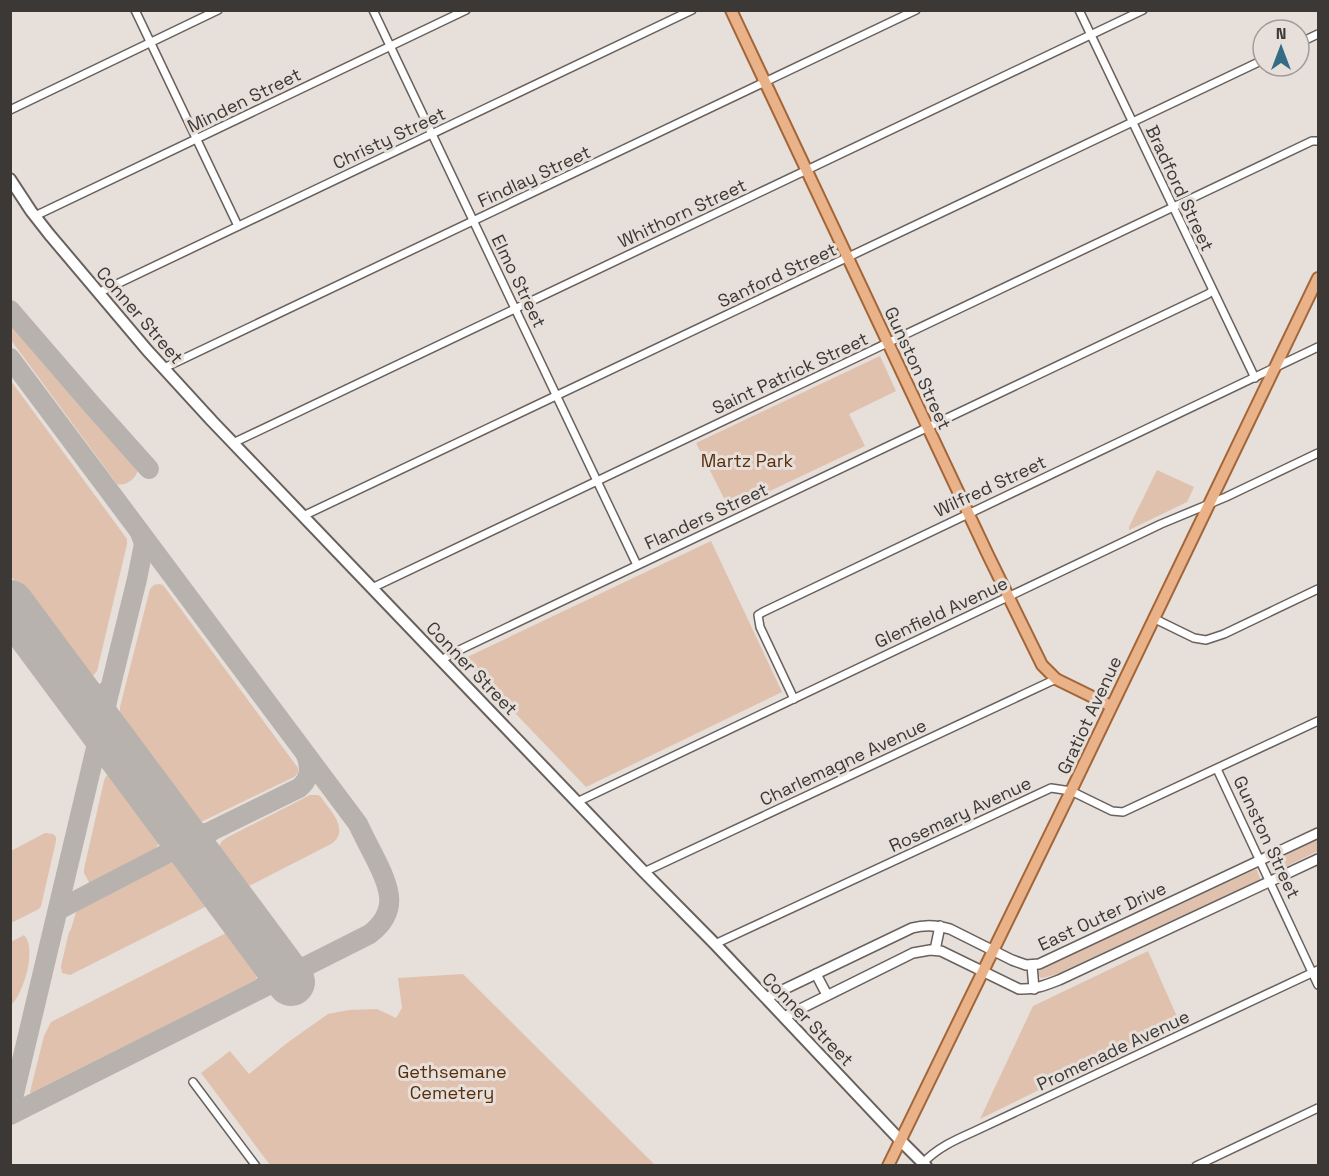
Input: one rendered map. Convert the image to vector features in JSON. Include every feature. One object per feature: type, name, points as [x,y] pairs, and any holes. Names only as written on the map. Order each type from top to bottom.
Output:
[{"type":"main road","name":"Gunston Street","points":[[731,10],[1042,665],[1056,679],[1111,706]]},
{"type":"main road","name":"Conner Street","points":[[10,179],[35,216],[98,292],[233,443],[925,1164]]},
{"type":"main road","name":"Gratiot Avenue","points":[[888,1166],[1318,278]]},
{"type":"street","points":[[135,10],[238,226]]},
{"type":"street","points":[[10,110],[218,10]]},
{"type":"street","name":"Elmo Street","points":[[373,10],[637,565]]},
{"type":"street","name":"Minden Street","points":[[35,216],[466,10]]},
{"type":"street","name":"Christy Street","points":[[98,292],[692,10]]},
{"type":"street","name":"Findlay Street","points":[[164,368],[916,10]]},
{"type":"street","name":"Bradford Street","points":[[1079,10],[1255,378]]},
{"type":"street","name":"Whithorn Street","points":[[233,443],[1143,10]]},
{"type":"street","name":"Sanford Street","points":[[303,516],[1251,66]]},
{"type":"street","name":"Saint Patrick Street","points":[[372,588],[1312,141],[1318,141]]},
{"type":"street","name":"Flanders Street","points":[[442,660],[1212,291]]},
{"type":"street","name":"Wilfred Street","points":[[794,699],[759,627],[758,615],[1318,347]]},
{"type":"street","name":"Glenfield Avenue","points":[[577,802],[1161,524],[1318,453]]},
{"type":"street","points":[[1153,618],[1194,638],[1211,639],[1318,589]]},
{"type":"street","name":"Charlemagne Avenue","points":[[644,872],[1056,679]]},
{"type":"street","name":"Rosemary Avenue","points":[[715,944],[1051,788],[1071,791],[1112,812],[1123,812],[1318,721]]},
{"type":"street","name":"Gunston Street","points":[[1217,769],[1270,882],[1316,972],[1318,985]]},
{"type":"street","name":"East Outer Drive","points":[[766,998],[912,928],[926,925],[950,929],[1026,965],[1039,964],[1318,833]]},
{"type":"street","points":[[784,1017],[913,953],[922,951],[940,951],[1019,989],[1034,989],[1059,980],[1318,859]]},
{"type":"street","points":[[935,950],[940,926]]},
{"type":"street","points":[[1032,965],[1034,989]]},
{"type":"street","name":"Promenade Avenue","points":[[925,1164],[929,1156],[941,1147],[1316,972]]},
{"type":"street","points":[[816,974],[827,995]]},
{"type":"street","points":[[193,1082],[256,1166]]},
{"type":"street","points":[[1196,1166],[1318,1108]]},
{"type":"green space","points":[[11,320],[136,465],[138,470],[130,481],[117,484],[11,340]]},
{"type":"green space","name":"Martz Park","points":[[880,356],[896,391],[849,414],[865,446],[730,510],[696,443]]},
{"type":"green space","points":[[11,381],[127,539],[97,671],[92,677],[85,678],[11,576]]},
{"type":"green space","points":[[1157,470],[1194,487],[1187,502],[1129,530],[1129,527]]},
{"type":"green space","points":[[711,541],[782,692],[586,787],[463,659]]},
{"type":"green space","points":[[159,584],[163,585],[298,768],[298,773],[294,777],[203,821],[197,821],[189,816],[123,728],[120,716],[120,707],[150,589]]},
{"type":"green space","points":[[110,774],[117,775],[158,832],[159,841],[150,854],[90,884],[84,869],[104,781]]},
{"type":"green space","points":[[310,795],[321,797],[337,820],[339,833],[337,839],[249,886],[237,882],[219,857],[219,846],[222,841]]},
{"type":"green space","points":[[45,833],[53,834],[56,841],[41,906],[11,923],[11,851]]},
{"type":"green space","points":[[1318,839],[1318,851],[1279,870],[1276,869],[1274,859]]},
{"type":"green space","points":[[175,862],[185,867],[208,898],[205,907],[70,975],[62,973],[61,966],[77,909],[168,863]]},
{"type":"green space","points":[[1257,870],[1260,879],[1257,881],[1055,975],[1041,978],[1038,975],[1039,970],[1047,966]]},
{"type":"green space","points":[[232,930],[258,965],[259,973],[254,982],[32,1094],[30,1092],[44,1036],[51,1022]]},
{"type":"green space","points":[[24,935],[28,941],[29,960],[20,991],[11,1005],[11,942]]},
{"type":"green space","points":[[1148,951],[1179,1021],[980,1119],[1033,1006]]},
{"type":"green space","name":"Gethsemane Cemetery","points":[[463,974],[655,1165],[270,1165],[201,1073],[230,1051],[249,1074],[328,1014],[349,1010],[377,1009],[396,1018],[402,1008],[398,978]]},
{"type":"taxiway","points":[[10,310],[149,469]]},
{"type":"taxiway","points":[[10,358],[358,824],[382,872],[389,900],[385,917],[370,934],[10,1115]]},
{"type":"taxiway","points":[[10,1111],[137,579],[144,544],[140,532]]},
{"type":"taxiway","points":[[62,673],[78,690],[89,696],[102,694],[110,689]]},
{"type":"taxiway","points":[[58,910],[299,788],[308,773],[309,764],[306,755]]},
{"type":"taxiway","points":[[166,812],[185,829],[196,833],[209,833]]},
{"type":"taxiway","points":[[261,988],[272,975],[275,968],[274,959]]},
{"type":"runway","points":[[10,604],[291,982]]}]
